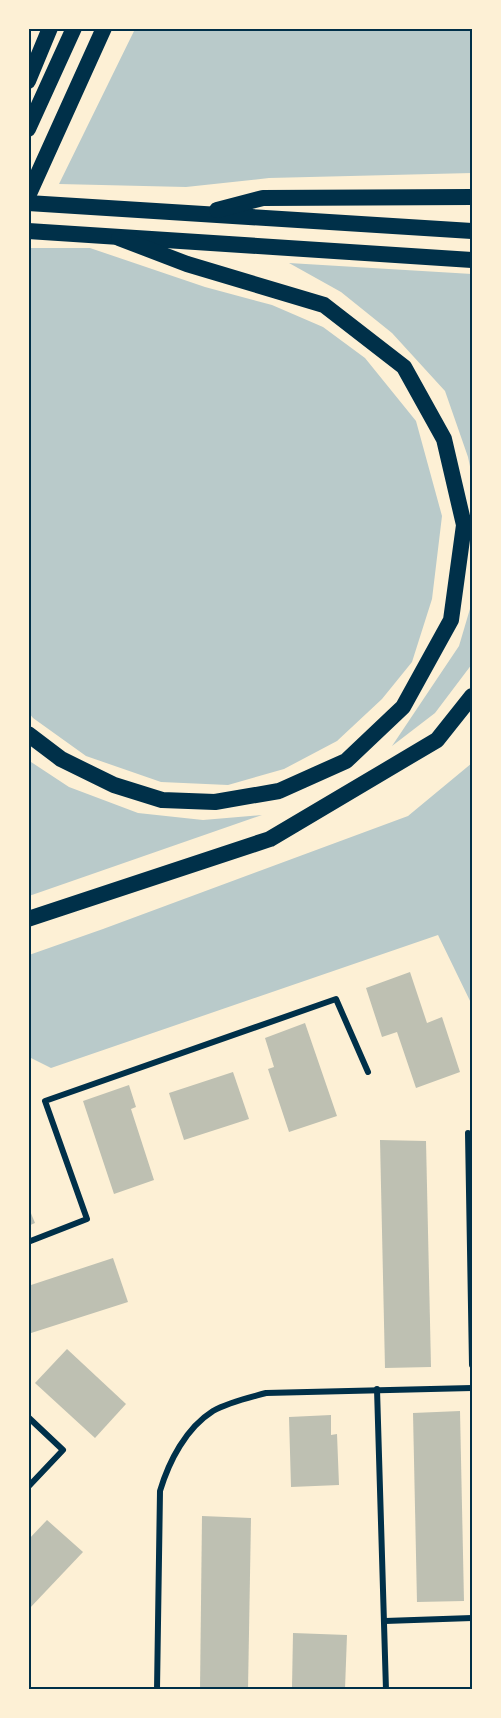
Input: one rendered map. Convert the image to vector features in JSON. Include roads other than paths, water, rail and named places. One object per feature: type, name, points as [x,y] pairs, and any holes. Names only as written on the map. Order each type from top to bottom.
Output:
[{"type":"highway","points":[[28,81],[50,28]]},
{"type":"highway","points":[[32,121],[74,28]]},
{"type":"highway","points":[[28,195],[104,28]]},
{"type":"highway","points":[[28,97],[32,121]]},
{"type":"highway","points":[[203,213],[263,198],[472,197]]},
{"type":"highway","points":[[28,203],[472,231]]},
{"type":"highway","points":[[28,231],[472,260]]},
{"type":"highway","points":[[28,734],[61,759],[114,785],[162,800],[215,802],[279,791],[346,761],[403,708],[451,620],[464,525],[444,439],[404,367],[324,305],[187,264],[119,238]]},
{"type":"highway","points":[[28,919],[270,839],[437,740],[472,696]]},
{"type":"street","points":[[28,1242],[87,1219],[45,1101],[336,999],[368,1072]]},
{"type":"street","points":[[468,1133],[472,1365]]},
{"type":"street","points":[[157,1689],[159,1491],[166,1469],[194,1428],[213,1412],[238,1401],[266,1393],[472,1388]]},
{"type":"street","points":[[377,1389],[386,1689]]},
{"type":"street","points":[[28,1417],[63,1450],[28,1487]]},
{"type":"street","points":[[385,1621],[472,1618]]}]
